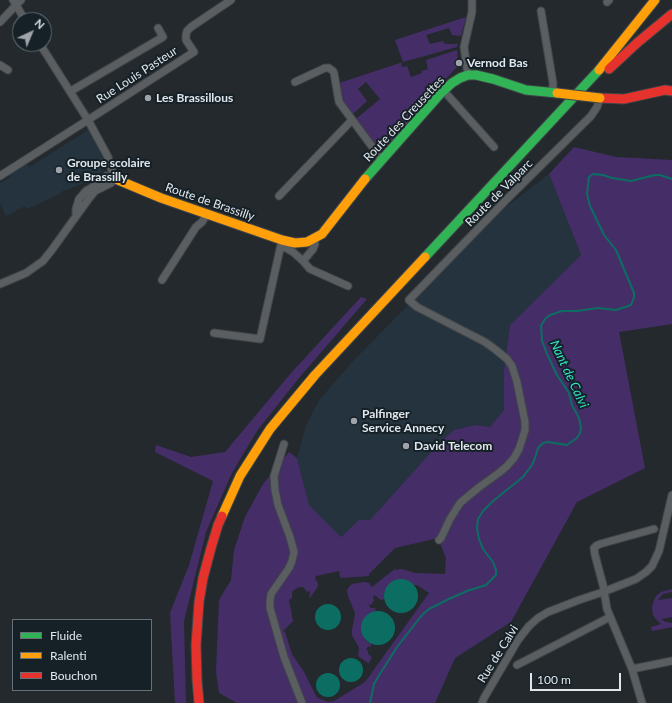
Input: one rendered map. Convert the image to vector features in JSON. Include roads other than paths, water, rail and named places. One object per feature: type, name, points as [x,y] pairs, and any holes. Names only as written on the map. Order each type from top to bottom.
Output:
[{"type":"main road","points":[[199,703],[196,632],[199,602],[210,548],[229,499],[255,452],[270,429],[320,369],[566,108],[605,64],[655,0]]},
{"type":"main road","points":[[566,108],[637,43],[672,14]]},
{"type":"main road","name":"Route des Creusettes","points":[[295,243],[308,242],[324,232],[364,180],[444,91],[460,78],[468,75]]},
{"type":"main road","points":[[468,75],[482,76],[526,90],[600,98],[624,99],[665,90],[672,90]]},
{"type":"main road","name":"Route de Brassilly","points":[[115,182],[207,214],[282,244],[295,243]]},
{"type":"street","name":"Rue Louis Pasteur","points":[[88,120],[194,52],[186,40],[187,31],[231,0]]},
{"type":"street","points":[[468,75],[464,48],[472,12],[472,0]]},
{"type":"street","points":[[0,22],[16,2],[21,12]]},
{"type":"street","points":[[541,11],[554,93]]},
{"type":"street","points":[[71,91],[163,37],[158,28]]},
{"type":"street","points":[[45,52],[88,120],[108,157],[112,171]]},
{"type":"street","points":[[0,65],[8,70]]},
{"type":"street","points":[[295,82],[325,68],[331,70],[334,73],[339,102],[382,160]]},
{"type":"street","points":[[444,91],[494,147]]},
{"type":"street","name":"Route de Valparc","points":[[439,540],[460,502],[500,472],[514,458],[522,440],[525,430],[525,422],[517,382],[512,366],[507,359],[486,342],[422,310],[409,300],[591,116],[597,107],[600,98]]},
{"type":"street","points":[[0,176],[88,120]]},
{"type":"street","points":[[279,196],[352,120]]},
{"type":"street","points":[[76,216],[77,203],[83,194],[98,184],[109,172],[112,171]]},
{"type":"street","points":[[0,284],[26,273],[43,260],[92,194],[115,182],[119,177],[116,172],[112,171]]},
{"type":"street","points":[[106,176],[108,181],[115,182]]},
{"type":"street","points":[[162,280],[196,227],[202,222],[207,214]]},
{"type":"street","points":[[303,261],[313,249],[315,244],[314,239]]},
{"type":"street","points":[[282,244],[303,261],[310,269],[348,286]]},
{"type":"street","points":[[214,333],[260,339],[282,244]]},
{"type":"street","points":[[284,444],[274,476],[275,490],[278,505],[294,552],[289,568],[272,594],[270,608],[284,657],[302,703]]},
{"type":"street","name":"Rue de Calvi","points":[[482,703],[508,655],[529,626],[548,612],[636,579],[646,572],[654,563],[660,551],[672,495]]},
{"type":"street","points":[[642,703],[632,668],[607,609],[594,548],[600,544],[654,529]]},
{"type":"street","points":[[517,665],[610,617]]},
{"type":"street","points":[[632,668],[672,660]]},
{"type":"waterway","name":"Nant de Calvi","points":[[370,703],[374,684],[378,677],[397,647],[422,615],[429,609],[449,599],[486,585],[496,575],[493,562],[483,549],[479,539],[477,528],[478,519],[483,511],[523,477],[532,465],[538,448],[543,443],[548,442],[567,445],[577,438],[580,433],[581,428],[579,418],[572,405],[569,393],[557,375],[548,356],[542,341],[541,326],[545,319],[550,315],[562,311],[577,311],[598,308],[616,310],[631,305],[634,297],[634,293],[616,250],[604,235],[590,206],[587,194],[589,177],[593,174],[631,181],[660,175],[672,179]]},
{"type":"place","name":"Vernod Bas","points":[[459,63]]},
{"type":"place","name":"Les Brassillous","points":[[148,98]]},
{"type":"place","name":"Groupe scolaire de Brassilly","points":[[59,170]]},
{"type":"place","name":"Palfinger Service Annecy","points":[[354,421]]},
{"type":"place","name":"David Telecom","points":[[406,446]]}]
